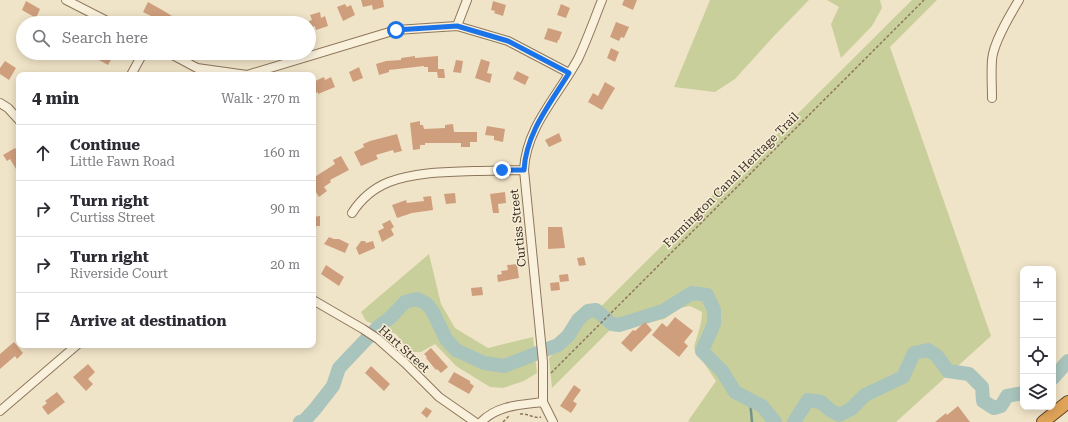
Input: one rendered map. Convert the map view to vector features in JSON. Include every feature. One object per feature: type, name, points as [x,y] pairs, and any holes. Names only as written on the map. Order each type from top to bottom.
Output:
[{"type":"highway","points":[[1043,422],[1068,402]]},
{"type":"street","points":[[66,0],[97,16]]},
{"type":"street","points":[[457,26],[467,0]]},
{"type":"street","name":"Curtiss Street","points":[[553,422],[543,402],[543,362],[524,157],[531,136],[569,73],[585,42],[602,0]]},
{"type":"street","points":[[992,98],[992,59],[1004,29],[1019,0]]},
{"type":"street","points":[[316,54],[396,30],[457,26],[508,41],[569,73]]},
{"type":"street","points":[[133,72],[139,60]]},
{"type":"street","points":[[182,60],[197,68],[226,72]]},
{"type":"street","points":[[257,72],[297,60]]},
{"type":"street","points":[[0,103],[8,108],[16,117]]},
{"type":"street","points":[[352,213],[357,204],[367,194],[389,182],[396,180],[419,175],[448,172],[524,170]]},
{"type":"street","name":"Hart Street","points":[[316,302],[378,339],[405,363],[439,397],[475,422]]},
{"type":"street","points":[[0,411],[74,348]]},
{"type":"street","points":[[481,422],[496,410],[517,405],[543,402]]},
{"type":"path","name":"Farmington Canal Heritage Trail","points":[[551,373],[602,324],[924,0]]},
{"type":"path","points":[[516,414],[524,413],[539,418]]},
{"type":"path","points":[[503,422],[511,415]]},
{"type":"green space","points":[[710,0],[809,0],[735,79],[715,92],[674,87]]},
{"type":"green space","points":[[827,0],[880,0],[882,8],[872,26],[841,58],[831,24],[839,7]]},
{"type":"green space","points":[[912,0],[937,0],[890,47],[991,336],[896,422],[688,421],[716,381],[694,348],[702,312],[690,306],[680,308],[664,319],[635,326],[623,317],[552,388],[549,358]]},
{"type":"green space","points":[[429,254],[441,304],[455,328],[488,348],[533,337],[537,373],[524,381],[503,388],[490,387],[456,366],[435,344],[421,352],[410,352],[396,334],[366,321],[361,312]]},
{"type":"building","points":[[361,0],[383,0],[384,7],[373,10],[372,5],[363,7]]},
{"type":"building","points":[[624,0],[637,0],[633,10],[622,5]]},
{"type":"building","points":[[26,1],[40,9],[37,16],[32,16],[22,10]]},
{"type":"building","points":[[493,1],[506,5],[503,16],[494,13],[495,11],[491,10]]},
{"type":"building","points":[[148,2],[172,16],[151,16],[143,12]]},
{"type":"building","points":[[345,4],[347,7],[351,5],[355,15],[343,21],[337,7]]},
{"type":"building","points":[[561,4],[570,8],[566,18],[557,15]]},
{"type":"building","points":[[320,12],[321,18],[325,16],[328,26],[316,30],[316,16],[310,15]]},
{"type":"building","points":[[616,22],[629,27],[624,38],[621,37],[619,41],[610,37]]},
{"type":"building","points":[[548,28],[562,32],[557,43],[544,39]]},
{"type":"building","points":[[611,48],[619,52],[615,62],[607,58]]},
{"type":"building","points":[[415,56],[415,58],[438,56],[438,69],[444,69],[445,78],[438,78],[437,72],[428,72],[428,67],[424,66],[389,70],[389,72],[379,75],[376,64]]},
{"type":"building","points":[[481,59],[490,62],[487,73],[492,74],[490,83],[475,78]]},
{"type":"building","points":[[99,60],[111,60],[108,65]]},
{"type":"building","points":[[456,60],[463,61],[461,73],[453,72]]},
{"type":"building","points":[[5,61],[16,68],[9,80],[0,74],[0,68]]},
{"type":"building","points":[[359,67],[363,78],[353,82],[349,72]]},
{"type":"building","points":[[517,71],[529,77],[525,85],[513,79]]},
{"type":"building","points":[[324,77],[325,80],[331,77],[335,87],[318,94],[318,92],[316,93],[316,81]]},
{"type":"building","points":[[605,82],[615,88],[602,110],[588,102],[593,93],[598,96]]},
{"type":"building","points":[[420,121],[420,125],[423,125],[424,129],[445,128],[445,125],[453,124],[454,132],[477,132],[477,142],[470,142],[470,147],[461,147],[461,143],[425,143],[425,145],[420,145],[420,149],[413,150],[410,123]]},
{"type":"building","points":[[487,126],[505,129],[503,142],[494,140],[494,136],[485,135]]},
{"type":"building","points":[[559,133],[562,141],[549,147],[545,140]]},
{"type":"building","points":[[397,134],[402,151],[394,153],[393,150],[376,155],[378,159],[361,166],[354,152],[364,147],[363,144]]},
{"type":"building","points":[[15,148],[16,169],[10,159],[7,161],[3,155]]},
{"type":"building","points":[[341,156],[349,170],[330,180],[331,182],[324,187],[327,191],[319,197],[316,192],[316,176],[335,164],[333,160]]},
{"type":"building","points":[[505,192],[506,203],[498,204],[499,213],[493,213],[490,194]]},
{"type":"building","points":[[455,193],[456,203],[446,204],[444,194]]},
{"type":"building","points":[[431,196],[433,210],[412,213],[397,218],[392,205],[406,200],[407,203],[424,201],[423,197]]},
{"type":"building","points":[[320,216],[320,226],[316,226],[316,217]]},
{"type":"building","points":[[390,220],[394,227],[391,229],[394,235],[382,242],[378,231],[384,228],[382,224]]},
{"type":"building","points":[[548,227],[562,227],[565,248],[548,249]]},
{"type":"building","points":[[329,237],[339,239],[349,244],[345,253],[324,244]]},
{"type":"building","points":[[361,241],[365,241],[366,243],[373,241],[375,248],[359,255],[356,248]]},
{"type":"building","points":[[584,257],[586,265],[579,266],[577,258]]},
{"type":"building","points":[[517,264],[519,278],[498,282],[497,275],[502,274],[501,271],[508,270],[507,265]]},
{"type":"building","points":[[326,265],[344,277],[339,286],[321,274]]},
{"type":"building","points":[[568,274],[569,281],[560,282],[559,275]]},
{"type":"building","points":[[559,282],[560,290],[551,291],[550,283]]},
{"type":"building","points":[[482,287],[483,295],[472,296],[471,288]]},
{"type":"building","points":[[675,317],[693,331],[684,342],[688,346],[679,357],[652,335],[662,323],[667,327]]},
{"type":"building","points":[[645,322],[652,330],[631,352],[621,343],[633,330],[635,331]]},
{"type":"building","points":[[14,342],[16,348],[19,348],[23,353],[17,359],[15,356],[0,369],[0,354]]},
{"type":"building","points":[[431,348],[448,367],[441,373],[437,369],[436,370],[424,354]]},
{"type":"building","points":[[88,364],[95,372],[88,379],[93,384],[86,391],[73,377]]},
{"type":"building","points":[[371,366],[390,384],[384,391],[365,373]]},
{"type":"building","points":[[454,372],[470,381],[470,383],[474,386],[469,394],[448,382]]},
{"type":"building","points":[[574,385],[581,390],[573,401],[577,404],[571,413],[560,406]]},
{"type":"building","points":[[57,392],[65,402],[48,415],[42,407],[47,403],[45,401]]},
{"type":"building","points":[[958,406],[970,422],[935,422],[946,413],[947,415]]},
{"type":"building","points":[[426,407],[432,411],[427,418],[421,413]]},
{"type":"waterway","points":[[300,422],[305,420],[333,386],[339,368],[378,327],[391,317],[405,302],[417,299],[427,304],[433,312],[446,339],[456,350],[484,363],[504,366],[558,345],[568,336],[578,320],[588,311],[596,310],[612,324],[619,325],[663,311],[692,293],[707,295],[714,310],[714,324],[702,351],[722,371],[735,392],[762,406],[775,422]]},
{"type":"waterway","points":[[794,422],[808,400],[821,402],[830,410],[839,415],[851,409],[865,395],[903,377],[914,353],[928,350],[937,356],[948,371],[969,374],[982,387],[983,401],[994,408],[1001,406],[1007,396],[1020,394]]},
{"type":"waterway","points":[[1056,375],[1068,361]]},
{"type":"waterway","points":[[750,400],[752,422]]},
{"type":"route","points":[[396,30],[457,26],[508,41],[569,73],[531,136],[524,157],[524,170],[502,170]]}]
